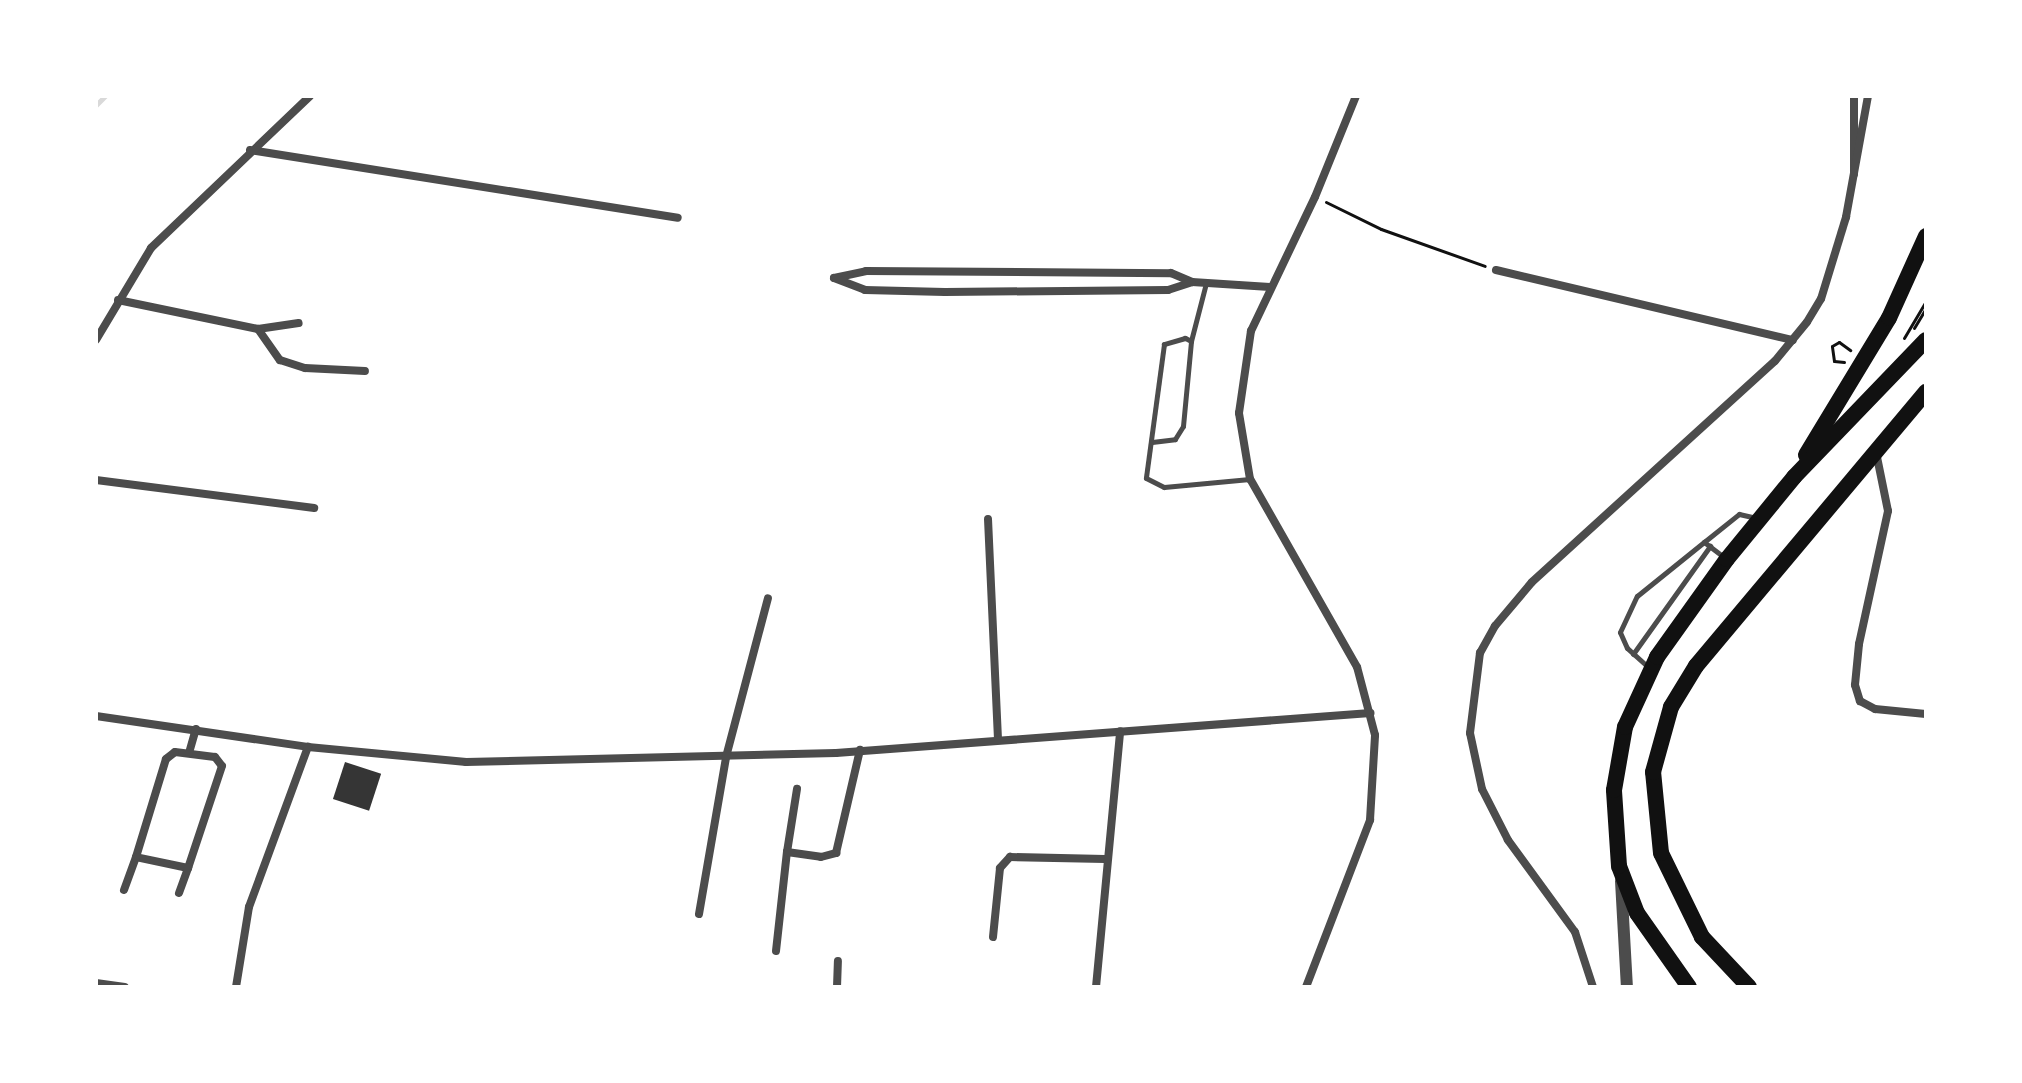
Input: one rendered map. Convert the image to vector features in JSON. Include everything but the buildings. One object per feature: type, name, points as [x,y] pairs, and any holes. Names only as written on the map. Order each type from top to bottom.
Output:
[{"type":"highway","points":[[1794,477],[1889,318],[1926,236]]},
{"type":"highway","points":[[1689,987],[1637,913],[1619,866],[1614,790],[1625,727],[1651,670],[1727,559],[1794,477],[1918,338]]},
{"type":"highway","points":[[1749,987],[1702,937],[1680,898],[1661,853],[1653,772],[1671,707],[1696,666],[1926,392]]},
{"type":"street","points":[[96,340],[151,248],[250,150],[310,96]]},
{"type":"street","points":[[1306,987],[1370,820],[1376,768],[1371,713],[1357,667],[1250,479],[1241,444],[1242,372],[1251,331],[1315,197],[1356,96]]},
{"type":"street","points":[[1854,96],[1854,178]]},
{"type":"street","points":[[1593,987],[1575,932],[1508,840],[1482,789],[1470,733],[1480,653],[1495,626],[1532,582],[1793,340],[1821,299],[1854,178],[1868,96]]},
{"type":"street","points":[[250,150],[678,218]]},
{"type":"street","points":[[1496,270],[1793,340]]},
{"type":"street","points":[[1192,282],[1171,273],[866,271],[834,278],[878,291],[1168,290],[1192,282],[1270,287]]},
{"type":"street","points":[[1028,272],[1028,291]]},
{"type":"street","points":[[118,300],[258,329],[299,323]]},
{"type":"street","points":[[258,329],[280,360],[305,368],[365,371]]},
{"type":"street","points":[[1875,450],[1888,511],[1859,644],[1855,685],[1860,701],[1875,709],[1926,714]]},
{"type":"street","points":[[96,480],[314,508]]},
{"type":"street","points":[[988,519],[998,740]]},
{"type":"street","points":[[699,914],[726,757],[768,598]]},
{"type":"street","points":[[96,716],[308,747],[466,762],[726,757],[860,750],[1371,713]]},
{"type":"street","points":[[189,753],[196,729]]},
{"type":"street","points":[[1096,987],[1105,859],[1120,731]]},
{"type":"street","points":[[236,987],[249,907],[308,747]]},
{"type":"street","points":[[787,852],[821,857],[836,853],[860,750]]},
{"type":"street","points":[[124,890],[166,759],[189,753],[219,759],[222,770],[179,893]]},
{"type":"street","points":[[776,951],[797,789]]},
{"type":"street","points":[[136,857],[188,868]]},
{"type":"street","points":[[993,937],[1000,868],[1010,857],[1105,859]]},
{"type":"street","points":[[1619,866],[1627,987]]},
{"type":"street","points":[[837,987],[838,961]]},
{"type":"street","points":[[96,983],[125,987]]},
{"type":"lane","points":[[1152,442],[1175,439],[1183,426],[1191,341],[1206,282]]},
{"type":"lane","points":[[1191,341],[1178,337],[1164,344],[1152,442],[1145,470],[1154,486],[1250,479]]},
{"type":"lane","points":[[1651,670],[1633,654],[1620,632],[1637,596],[1739,514],[1760,520]]},
{"type":"lane","points":[[1704,542],[1727,559]]},
{"type":"lane","points":[[1633,654],[1710,546]]},
{"type":"path","points":[[1315,197],[1381,229],[1496,270]]},
{"type":"path","points":[[1902,341],[1926,301]]},
{"type":"path","points":[[1918,338],[1926,308]]},
{"type":"path","points":[[1849,359],[1842,363],[1830,354],[1839,342],[1851,351]]},
{"type":"waterway","points":[[96,105],[105,96]]}]
